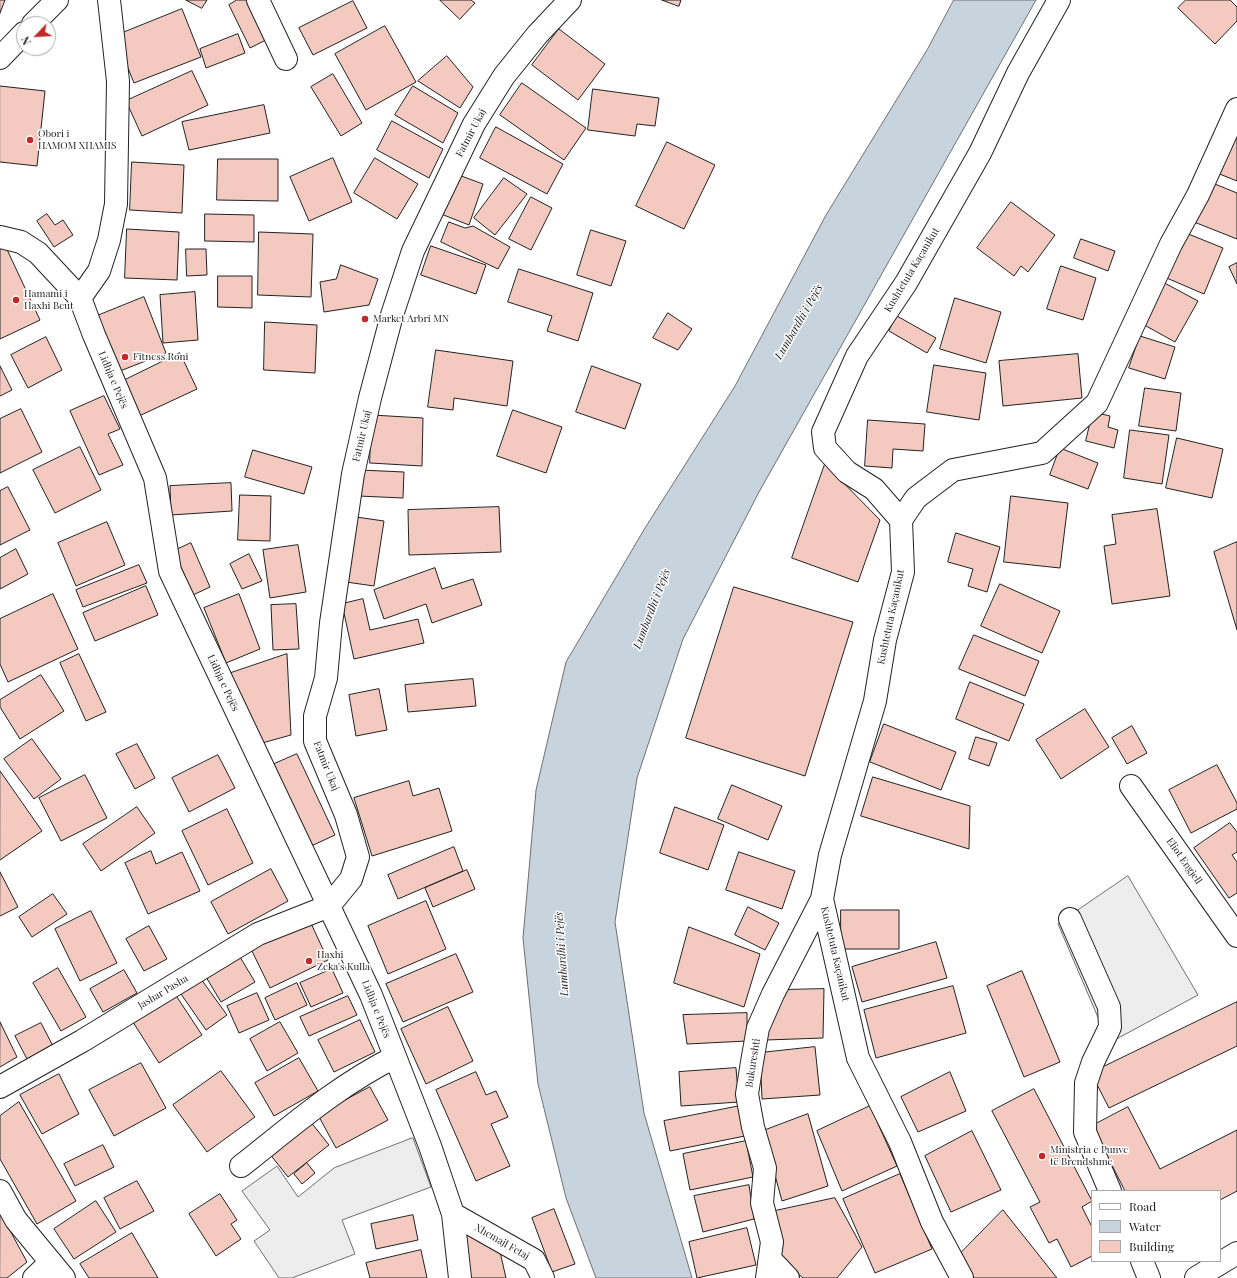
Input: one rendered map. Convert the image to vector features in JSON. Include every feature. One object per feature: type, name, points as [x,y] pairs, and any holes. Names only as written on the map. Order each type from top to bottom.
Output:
[{"type":"street","points":[[41,16],[57,0]]},
{"type":"street","points":[[0,237],[21,242],[38,253],[80,298],[99,271],[109,240],[116,204],[118,81],[109,0]]},
{"type":"street","points":[[258,0],[286,58]]},
{"type":"street","name":"Fatmir Ukaj","points":[[329,906],[351,879],[358,857],[346,815],[314,741],[316,716],[326,678],[331,623],[353,474],[392,315],[414,251],[474,124],[504,76],[537,35],[570,0]]},
{"type":"street","name":"Kushtetuta Kaçanikut","points":[[962,1278],[932,1222],[900,1142],[858,1058],[822,899],[830,856],[875,701],[885,640],[903,572],[901,520],[874,489],[847,472],[825,448],[823,432],[857,356],[906,283],[980,153],[1018,73],[1059,0]]},
{"type":"street","points":[[0,58],[16,42]]},
{"type":"street","points":[[901,520],[916,498],[953,470],[1042,453],[1097,403],[1171,244],[1198,195],[1237,109]]},
{"type":"street","name":"Lidhja e Pejës","points":[[80,298],[94,335],[155,478],[170,571],[371,995],[395,1057],[424,1152],[453,1214],[460,1278]]},
{"type":"street","name":"Eliot Engjell","points":[[1131,786],[1237,936]]},
{"type":"street","name":"Bukureshti","points":[[788,1278],[768,1268],[772,1242],[762,1204],[765,1168],[753,1127],[747,1094],[758,1028],[773,994],[822,899]]},
{"type":"street","name":"Jashar Pasha","points":[[0,1087],[82,1041],[258,934],[329,906]]},
{"type":"street","points":[[1070,919],[1109,1007],[1110,1027],[1093,1062],[1086,1083],[1085,1132],[1110,1190]]},
{"type":"street","points":[[241,1166],[329,1096],[364,1073],[395,1057]]},
{"type":"street","points":[[0,1191],[16,1220],[58,1270],[34,1278]]},
{"type":"street","name":"Xhemajl Fetaj","points":[[453,1214],[534,1260],[542,1278]]},
{"type":"street","points":[[1196,1278],[1237,1253]]},
{"type":"street","points":[[1142,1262],[1149,1278]]},
{"type":"shaded area","points":[[1128,876],[1198,995],[1109,1043],[1058,924]]},
{"type":"shaded area","points":[[413,1138],[431,1187],[342,1220],[355,1254],[292,1278],[279,1278],[254,1241],[270,1230],[242,1191],[277,1166],[298,1197],[334,1168]]},
{"type":"water","name":"Lumbardhi i Pejës","points":[[954,0],[1036,0],[759,492],[683,639],[637,778],[615,922],[644,1113],[692,1278],[596,1278],[566,1198],[538,1084],[523,938],[536,790],[566,662],[645,528],[735,386],[826,215],[927,50]]},
{"type":"building","points":[[0,0],[5,0],[0,13]]},
{"type":"building","points":[[186,0],[207,0],[202,8]]},
{"type":"building","points":[[237,0],[249,0],[268,39],[250,48],[229,5]]},
{"type":"building","points":[[440,0],[471,0],[475,3],[460,19]]},
{"type":"building","points":[[662,0],[681,0],[679,6]]},
{"type":"building","points":[[1186,0],[1230,0],[1237,7],[1237,21],[1215,44],[1178,8]]},
{"type":"building","points":[[353,1],[367,28],[313,55],[299,28]]},
{"type":"building","points":[[182,9],[201,57],[134,83],[115,36]]},
{"type":"building","points":[[385,26],[416,82],[366,110],[335,54]]},
{"type":"building","points":[[559,29],[605,64],[578,100],[532,65]]},
{"type":"building","points":[[238,34],[245,53],[206,68],[200,49]]},
{"type":"building","points":[[447,56],[473,87],[460,108],[418,81]]},
{"type":"building","points":[[192,71],[208,105],[142,136],[126,101]]},
{"type":"building","points":[[333,74],[362,123],[341,136],[311,87]]},
{"type":"building","points":[[522,83],[586,128],[564,160],[500,115]]},
{"type":"building","points":[[0,86],[45,91],[37,166],[0,162]]},
{"type":"building","points":[[413,86],[458,113],[443,143],[395,115]]},
{"type":"building","points":[[593,89],[659,98],[655,126],[637,124],[635,136],[588,130]]},
{"type":"building","points":[[264,105],[270,133],[189,150],[182,122]]},
{"type":"building","points":[[392,121],[443,149],[429,178],[377,150]]},
{"type":"building","points":[[496,127],[563,164],[547,194],[480,158]]},
{"type":"building","points":[[1237,135],[1237,181],[1212,171]]},
{"type":"building","points":[[667,142],[715,165],[684,229],[636,206]]},
{"type":"building","points":[[333,158],[352,202],[309,221],[290,177]]},
{"type":"building","points":[[375,158],[418,184],[397,219],[354,193]]},
{"type":"building","points":[[218,159],[278,159],[278,201],[217,200]]},
{"type":"building","points":[[132,162],[184,165],[182,213],[130,210]]},
{"type":"building","points":[[456,174],[483,184],[469,225],[441,214]]},
{"type":"building","points":[[504,178],[527,194],[495,235],[474,218]]},
{"type":"building","points":[[1210,182],[1237,193],[1237,239],[1194,222]]},
{"type":"building","points":[[531,197],[552,208],[531,250],[509,239]]},
{"type":"building","points":[[1011,202],[1055,235],[1028,272],[1021,266],[1014,276],[977,248]]},
{"type":"building","points":[[47,214],[55,225],[63,220],[73,235],[54,247],[37,221]]},
{"type":"building","points":[[205,214],[254,215],[254,242],[205,241]]},
{"type":"building","points":[[449,222],[465,228],[473,226],[510,247],[498,269],[441,242]]},
{"type":"building","points":[[127,229],[179,232],[177,280],[125,278]]},
{"type":"building","points":[[591,230],[626,241],[611,286],[577,275]]},
{"type":"building","points":[[1181,231],[1223,248],[1204,294],[1162,276]]},
{"type":"building","points":[[259,232],[313,234],[311,297],[258,295]]},
{"type":"building","points":[[1081,239],[1115,251],[1108,271],[1074,258]]},
{"type":"building","points":[[3,241],[40,320],[0,339],[0,243]]},
{"type":"building","points":[[431,246],[486,265],[476,294],[421,275]]},
{"type":"building","points":[[186,249],[206,249],[207,275],[187,276]]},
{"type":"building","points":[[1237,263],[1237,284],[1229,267]]},
{"type":"building","points":[[341,265],[378,279],[369,305],[324,312],[320,282],[336,279]]},
{"type":"building","points":[[1061,266],[1096,278],[1083,320],[1047,309]]},
{"type":"building","points":[[519,269],[593,293],[578,341],[547,331],[552,316],[508,302]]},
{"type":"building","points":[[218,276],[252,276],[252,308],[218,307]]},
{"type":"building","points":[[1159,280],[1198,301],[1175,342],[1137,321]]},
{"type":"building","points":[[195,292],[198,340],[163,343],[160,295]]},
{"type":"building","points":[[144,297],[166,353],[120,371],[97,316]]},
{"type":"building","points":[[955,298],[1001,312],[986,363],[940,349]]},
{"type":"building","points":[[668,313],[692,329],[678,350],[653,338]]},
{"type":"building","points":[[897,316],[936,338],[927,353],[889,331]]},
{"type":"building","points":[[265,322],[317,325],[315,373],[264,370]]},
{"type":"building","points":[[1140,336],[1175,347],[1165,379],[1129,368]]},
{"type":"building","points":[[46,337],[62,370],[28,388],[11,355]]},
{"type":"building","points":[[436,350],[513,361],[507,406],[454,398],[453,410],[428,407]]},
{"type":"building","points":[[180,353],[197,389],[139,416],[123,381]]},
{"type":"building","points":[[1078,354],[1082,398],[1003,406],[999,361]]},
{"type":"building","points":[[934,365],[986,373],[979,420],[927,412]]},
{"type":"building","points":[[0,366],[12,390],[0,396]]},
{"type":"building","points":[[592,366],[641,384],[625,429],[576,412]]},
{"type":"building","points":[[1145,388],[1181,393],[1176,431],[1139,426]]},
{"type":"building","points":[[104,396],[120,429],[108,434],[123,465],[99,475],[70,411]]},
{"type":"building","points":[[21,409],[42,452],[0,473],[0,419]]},
{"type":"building","points":[[513,410],[562,427],[546,473],[497,456]]},
{"type":"building","points":[[1093,412],[1110,416],[1108,427],[1118,430],[1114,448],[1086,441]]},
{"type":"building","points":[[372,415],[423,418],[422,466],[370,463]]},
{"type":"building","points":[[868,420],[925,424],[923,451],[893,449],[892,468],[865,466]]},
{"type":"building","points":[[1130,430],[1169,435],[1162,484],[1124,478]]},
{"type":"building","points":[[1177,438],[1223,449],[1212,498],[1166,488]]},
{"type":"building","points":[[80,447],[101,490],[55,513],[33,470]]},
{"type":"building","points":[[1060,448],[1098,463],[1088,489],[1050,475]]},
{"type":"building","points":[[253,450],[312,467],[304,494],[245,477]]},
{"type":"building","points":[[825,464],[880,520],[858,582],[792,558]]},
{"type":"building","points":[[360,470],[404,472],[403,498],[358,496]]},
{"type":"building","points":[[231,483],[232,511],[171,515],[170,486]]},
{"type":"building","points":[[8,487],[30,530],[0,545],[0,491]]},
{"type":"building","points":[[240,495],[271,496],[270,541],[238,540]]},
{"type":"building","points":[[1011,496],[1068,503],[1060,568],[1004,562]]},
{"type":"building","points":[[499,507],[501,552],[409,555],[408,510]]},
{"type":"building","points":[[1157,509],[1170,596],[1112,604],[1104,546],[1116,544],[1112,515]]},
{"type":"building","points":[[356,517],[384,521],[374,586],[346,582]]},
{"type":"building","points":[[107,522],[125,565],[76,586],[58,543]]},
{"type":"building","points":[[956,533],[1000,547],[987,592],[968,586],[973,569],[948,562]]},
{"type":"building","points":[[1237,542],[1237,630],[1214,552]]},
{"type":"building","points":[[191,543],[210,587],[193,595],[174,551]]},
{"type":"building","points":[[298,545],[306,592],[270,598],[263,550]]},
{"type":"building","points":[[16,549],[28,574],[0,589],[0,558]]},
{"type":"building","points":[[249,554],[262,581],[242,589],[230,564]]},
{"type":"building","points":[[139,565],[147,583],[83,607],[76,590]]},
{"type":"building","points":[[435,568],[442,589],[473,579],[482,605],[432,623],[426,604],[384,619],[374,590]]},
{"type":"building","points":[[1000,584],[1060,611],[1042,653],[981,626]]},
{"type":"building","points":[[146,586],[158,615],[95,641],[83,613]]},
{"type":"building","points":[[734,587],[853,622],[805,776],[686,738]]},
{"type":"building","points":[[53,594],[78,649],[8,682],[0,664],[0,619]]},
{"type":"building","points":[[239,594],[260,649],[226,663],[204,608]]},
{"type":"building","points":[[363,599],[370,630],[418,619],[424,643],[354,659],[342,604]]},
{"type":"building","points":[[296,604],[299,649],[273,650],[271,605]]},
{"type":"building","points":[[974,635],[1039,661],[1025,696],[959,669]]},
{"type":"building","points":[[79,654],[106,712],[86,721],[60,663]]},
{"type":"building","points":[[287,654],[291,735],[262,743],[228,674]]},
{"type":"building","points":[[41,675],[64,711],[20,739],[0,707],[0,700]]},
{"type":"building","points":[[473,679],[476,706],[408,712],[405,685]]},
{"type":"building","points":[[970,682],[1024,704],[1009,741],[956,719]]},
{"type":"building","points":[[379,689],[387,730],[356,736],[349,695]]},
{"type":"building","points":[[1085,709],[1109,747],[1061,779],[1036,740]]},
{"type":"building","points":[[884,724],[956,752],[941,790],[870,762]]},
{"type":"building","points":[[1132,726],[1147,753],[1127,764],[1112,738]]},
{"type":"building","points":[[976,737],[997,743],[989,766],[969,759]]},
{"type":"building","points":[[32,739],[61,779],[34,799],[4,759]]},
{"type":"building","points":[[137,744],[155,778],[135,789],[116,754]]},
{"type":"building","points":[[297,754],[335,835],[309,847],[272,765]]},
{"type":"building","points":[[218,755],[235,788],[189,812],[172,778]]},
{"type":"building","points":[[1217,765],[1237,803],[1237,809],[1191,833],[1169,790]]},
{"type":"building","points":[[0,771],[42,831],[0,860]]},
{"type":"building","points":[[85,775],[107,818],[61,841],[39,798]]},
{"type":"building","points":[[873,777],[970,806],[969,849],[861,816]]},
{"type":"building","points":[[409,781],[413,796],[439,788],[452,831],[372,856],[354,798]]},
{"type":"building","points":[[732,785],[782,806],[768,840],[718,819]]},
{"type":"building","points":[[137,807],[155,833],[101,871],[83,844]]},
{"type":"building","points":[[675,807],[724,825],[708,870],[660,853]]},
{"type":"building","points":[[227,809],[253,863],[208,885],[182,831]]},
{"type":"building","points":[[1230,823],[1237,832],[1237,852],[1232,855],[1237,862],[1237,893],[1229,898],[1194,848]]},
{"type":"building","points":[[454,847],[463,871],[398,899],[388,875]]},
{"type":"building","points":[[151,851],[156,864],[182,852],[200,891],[148,914],[125,863]]},
{"type":"building","points":[[739,852],[795,871],[782,909],[726,890]]},
{"type":"building","points":[[271,869],[288,901],[228,934],[211,902]]},
{"type":"building","points":[[467,870],[475,889],[433,907],[425,888]]},
{"type":"building","points":[[0,872],[18,907],[0,916]]},
{"type":"building","points":[[53,894],[67,914],[32,937],[19,917]]},
{"type":"building","points":[[426,901],[446,949],[388,974],[368,926]]},
{"type":"building","points":[[748,907],[779,923],[765,950],[735,935]]},
{"type":"building","points":[[841,910],[899,910],[899,949],[841,949]]},
{"type":"building","points":[[91,911],[117,963],[80,981],[55,929]]},
{"type":"building","points":[[309,919],[328,960],[270,988],[250,947]]},
{"type":"building","points":[[149,926],[167,959],[144,971],[126,939]]},
{"type":"building","points":[[689,927],[760,954],[744,1007],[674,983]]},
{"type":"building","points":[[936,942],[947,978],[862,1002],[852,967]]},
{"type":"building","points":[[456,954],[473,992],[403,1022],[386,984]]},
{"type":"building","points":[[240,957],[255,982],[221,1002],[206,977]]},
{"type":"building","points":[[58,968],[86,1017],[61,1031],[33,983]]},
{"type":"building","points":[[332,969],[343,993],[311,1007],[300,983]]},
{"type":"building","points":[[124,970],[137,993],[103,1012],[90,989]]},
{"type":"building","points":[[1022,971],[1060,1062],[1024,1077],[987,986]]},
{"type":"building","points":[[201,979],[227,1015],[206,1030],[181,994]]},
{"type":"building","points":[[297,983],[307,1005],[275,1020],[265,998]]},
{"type":"building","points":[[953,986],[966,1033],[876,1058],[864,1010]]},
{"type":"building","points":[[824,989],[823,1038],[766,1040],[781,990]]},
{"type":"building","points":[[173,991],[202,1035],[159,1063],[131,1019]]},
{"type":"building","points":[[257,993],[269,1020],[239,1033],[227,1006]]},
{"type":"building","points":[[348,996],[357,1015],[309,1036],[300,1017]]},
{"type":"building","points":[[1237,1002],[1237,1046],[1109,1108],[1091,1073]]},
{"type":"building","points":[[448,1007],[473,1061],[426,1084],[401,1029]]},
{"type":"building","points":[[747,1013],[747,1041],[687,1044],[683,1015]]},
{"type":"building","points":[[360,1020],[375,1052],[334,1072],[318,1040]]},
{"type":"building","points":[[0,1022],[17,1057],[0,1067]]},
{"type":"building","points":[[280,1022],[298,1053],[267,1071],[250,1039]]},
{"type":"building","points":[[41,1023],[53,1046],[27,1059],[15,1036]]},
{"type":"building","points":[[815,1047],[820,1095],[762,1099],[760,1053]]},
{"type":"building","points":[[299,1058],[318,1091],[274,1116],[255,1083]]},
{"type":"building","points":[[141,1063],[166,1108],[114,1136],[89,1090]]},
{"type":"building","points":[[736,1068],[739,1102],[681,1106],[679,1072]]},
{"type":"building","points":[[221,1071],[255,1117],[207,1152],[173,1105]]},
{"type":"building","points":[[476,1072],[486,1095],[496,1091],[508,1117],[491,1124],[510,1166],[476,1181],[436,1090]]},
{"type":"building","points":[[950,1072],[966,1111],[918,1132],[901,1097]]},
{"type":"building","points":[[59,1074],[79,1114],[42,1134],[20,1095]]},
{"type":"building","points":[[370,1087],[388,1120],[336,1148],[318,1115]]},
{"type":"building","name":"Ministria e Punve të Brendshme","points":[[1034,1089],[1091,1199],[1091,1202],[1082,1207],[1091,1225],[1091,1257],[1071,1267],[1057,1239],[1049,1243],[1030,1207],[1040,1202],[992,1111]]},
{"type":"building","points":[[19,1102],[76,1201],[37,1224],[0,1159],[0,1116]]},
{"type":"building","points":[[740,1106],[745,1136],[670,1151],[664,1121]]},
{"type":"building","points":[[870,1106],[897,1166],[842,1191],[817,1131]]},
{"type":"building","points":[[1128,1107],[1160,1169],[1237,1130],[1237,1191],[1221,1199],[1221,1190],[1124,1190],[1092,1126]]},
{"type":"building","points":[[808,1114],[828,1186],[782,1201],[763,1131]]},
{"type":"building","points":[[310,1121],[329,1145],[288,1177],[269,1153]]},
{"type":"building","points":[[972,1131],[1001,1190],[951,1212],[925,1156]]},
{"type":"building","points":[[746,1141],[753,1177],[690,1190],[683,1154]]},
{"type":"building","points":[[103,1145],[114,1167],[75,1186],[64,1164]]},
{"type":"building","points":[[307,1163],[315,1173],[302,1184],[294,1174]]},
{"type":"building","points":[[900,1174],[932,1249],[875,1273],[843,1199]]},
{"type":"building","points":[[137,1181],[154,1211],[120,1229],[104,1198]]},
{"type":"building","points":[[749,1185],[754,1219],[703,1232],[694,1196]]},
{"type":"building","points":[[220,1194],[237,1220],[231,1224],[241,1239],[216,1256],[189,1214]]},
{"type":"building","points":[[835,1198],[862,1247],[837,1278],[803,1278],[778,1256],[775,1211]]},
{"type":"building","points":[[96,1201],[116,1232],[74,1259],[54,1229]]},
{"type":"building","points":[[554,1209],[575,1264],[552,1272],[532,1218]]},
{"type":"building","points":[[1003,1210],[1057,1278],[974,1278],[959,1255]]},
{"type":"building","points":[[0,1212],[27,1262],[7,1278],[0,1278]]},
{"type":"building","points":[[413,1215],[418,1240],[376,1249],[371,1224]]},
{"type":"building","points":[[747,1228],[756,1265],[697,1278],[689,1242]]},
{"type":"building","points":[[460,1231],[498,1243],[506,1278],[471,1278]]},
{"type":"building","points":[[132,1233],[158,1278],[89,1278],[80,1264]]},
{"type":"building","points":[[421,1250],[427,1278],[370,1278],[366,1263]]},
{"type":"place","name":"Obori i HAMOM XHAMIS","points":[[30,140]]},
{"type":"place","name":"Hamami i Haxhi Beut","points":[[16,300]]},
{"type":"place","name":"Market Arbri MN","points":[[365,319]]},
{"type":"place","name":"Fitness Roni","points":[[125,357]]},
{"type":"place","name":"Haxhi Zeka's Kulla","points":[[309,961]]},
{"type":"place","name":"Ministria e Punve të Brendshme","points":[[1042,1156]]}]
